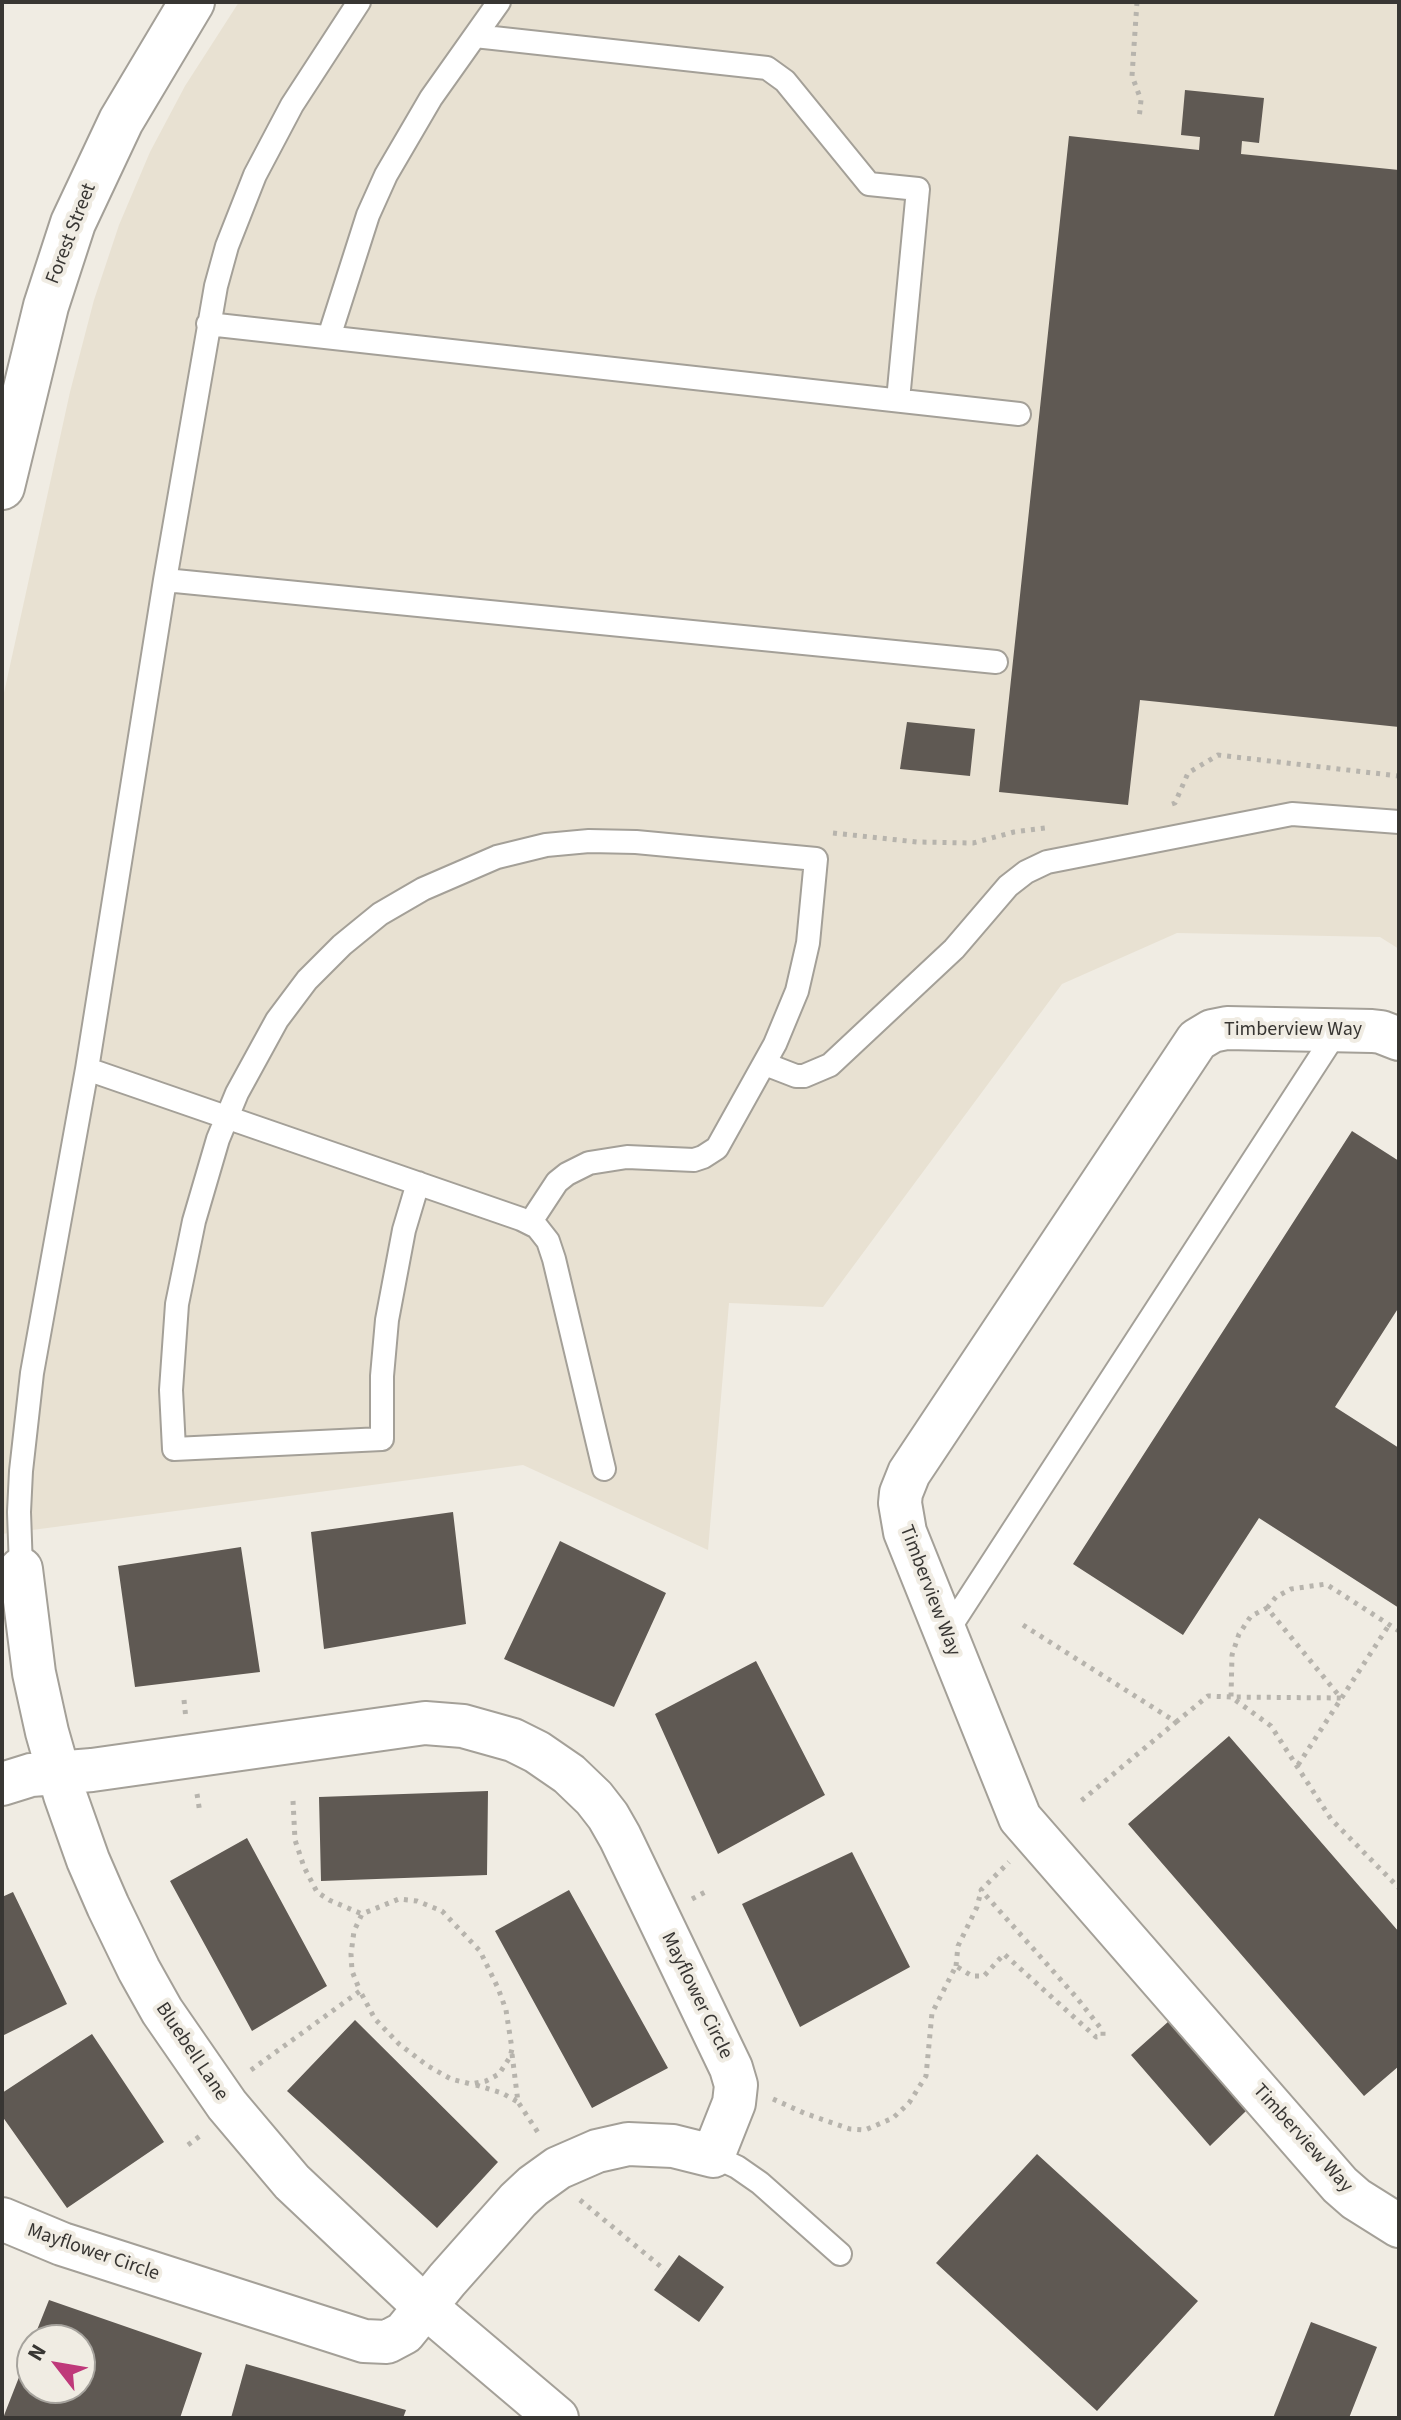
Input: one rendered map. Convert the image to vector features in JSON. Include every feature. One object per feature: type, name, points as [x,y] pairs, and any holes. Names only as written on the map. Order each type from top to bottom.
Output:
[{"type":"main road","name":"Forest Street","points":[[2,487],[46,306],[73,223],[121,121],[192,2]]},
{"type":"street","name":"Timberview Way","points":[[1399,1039],[1381,1032],[1227,1028],[1197,1040],[909,1473],[901,1493],[902,1523],[1020,1818],[1340,2185],[1399,2226]]},
{"type":"street","name":"Bluebell Lane","points":[[21,1569],[34,1673],[58,1773],[83,1847],[118,1928],[150,1991],[186,2049],[227,2105],[280,2169],[314,2204],[425,2307],[556,2418]]},
{"type":"street","name":"Mayflower Circle","points":[[2,1784],[31,1775],[425,1723],[476,1728],[513,1740],[537,1752],[578,1781],[614,1826],[731,2068],[736,2085],[734,2103],[713,2156],[673,2146],[638,2144],[608,2147],[567,2163],[526,2192],[447,2280],[408,2329],[398,2337],[381,2343],[364,2341],[62,2244],[2,2219]]},
{"type":"lane","points":[[21,1569],[21,1471],[32,1373],[87,1069],[208,324],[227,246],[255,175],[292,105],[359,2]]},
{"type":"lane","points":[[329,337],[368,215],[386,175],[419,117],[499,2]]},
{"type":"lane","points":[[475,36],[767,68],[785,81],[869,184],[918,189],[898,400]]},
{"type":"lane","points":[[208,324],[1019,414]]},
{"type":"lane","points":[[165,580],[996,662]]},
{"type":"lane","points":[[765,1064],[796,1076],[804,1076],[830,1065],[954,949],[1008,886],[1026,872],[1047,862],[1292,814],[1399,822]]},
{"type":"lane","points":[[418,1183],[404,1230],[387,1320],[382,1376],[382,1439],[174,1449],[171,1390],[177,1304],[194,1221],[226,1117],[248,1069],[292,999],[324,962],[360,929],[423,889],[473,866],[520,850],[568,842],[636,842],[816,859],[803,975],[765,1064],[717,1148],[694,1160],[627,1157],[589,1163],[557,1182],[530,1223]]},
{"type":"lane","points":[[945,1635],[1337,1031]]},
{"type":"lane","points":[[87,1069],[530,1223],[542,1233],[551,1249],[604,1469]]},
{"type":"lane","points":[[713,2156],[737,2167],[760,2183],[840,2254]]},
{"type":"path","points":[[1137,2],[1132,76],[1141,100],[1139,119]]},
{"type":"path","points":[[1160,807],[1175,803],[1188,773],[1218,755],[1399,776]]},
{"type":"path","points":[[830,832],[917,842],[973,843],[1014,832],[1057,827]]},
{"type":"path","points":[[1231,1697],[1232,1655],[1239,1634],[1251,1616],[1291,1589],[1326,1584],[1399,1631]]},
{"type":"path","points":[[1267,1608],[1341,1698]]},
{"type":"path","points":[[1023,1625],[1176,1722]]},
{"type":"path","points":[[1298,1765],[1389,1625]]},
{"type":"path","points":[[1081,1801],[1208,1696],[1341,1698]]},
{"type":"path","points":[[1231,1697],[1271,1726],[1331,1819],[1399,1888]]},
{"type":"path","points":[[293,1801],[295,1840],[317,1892],[362,1914]]},
{"type":"path","points":[[761,2096],[850,2129],[865,2130],[893,2118],[909,2103],[926,2076],[932,2013],[956,1966],[958,1946],[977,1907],[981,1890],[1019,1853]]},
{"type":"path","points":[[956,1966],[972,1976],[984,1976],[1004,1954],[1096,2037],[1103,2036],[1103,2031],[1077,1998],[981,1890]]},
{"type":"path","points":[[518,2102],[494,2090],[451,2079],[428,2066],[399,2044],[375,2019],[352,1971],[354,1931],[362,1914],[399,1899],[417,1901],[442,1911],[480,1951],[506,2010],[518,2102],[548,2146]]},
{"type":"path","points":[[241,2078],[360,1991]]},
{"type":"path","points":[[471,2084],[499,2074],[512,2049]]},
{"type":"path","points":[[570,2192],[665,2270]]},
{"type":"shaded area","points":[[239,2],[1399,2],[1399,949],[1380,937],[1177,933],[1062,984],[823,1307],[729,1303],[708,1550],[523,1465],[2,1534],[2,702],[70,392],[94,300],[119,225],[150,152],[185,86]]},
{"type":"building","points":[[1185,90],[1264,98],[1259,143],[1242,141],[1241,154],[1399,170],[1399,727],[1140,700],[1128,805],[999,792],[1069,136],[1199,150],[1200,137],[1181,135]]},
{"type":"building","points":[[907,722],[975,729],[970,776],[900,769]]},
{"type":"building","points":[[1352,1131],[1399,1161],[1399,1307],[1335,1407],[1399,1448],[1399,1608],[1259,1518],[1183,1635],[1073,1564]]},
{"type":"building","points":[[453,1512],[466,1624],[324,1649],[311,1532]]},
{"type":"building","points":[[560,1541],[666,1593],[614,1707],[504,1659]]},
{"type":"building","points":[[241,1547],[260,1672],[135,1687],[118,1566]]},
{"type":"building","points":[[756,1661],[825,1795],[718,1854],[655,1714]]},
{"type":"building","points":[[1229,1736],[1399,1932],[1399,2066],[1364,2096],[1128,1824]]},
{"type":"building","points":[[488,1791],[487,1875],[321,1881],[319,1797]]},
{"type":"building","points":[[247,1838],[327,1986],[252,2031],[170,1881]]},
{"type":"building","points":[[852,1852],[910,1967],[800,2027],[742,1904]]},
{"type":"building","points":[[569,1890],[668,2068],[592,2108],[495,1931]]},
{"type":"building","points":[[13,1892],[67,2004],[2,2036],[2,1897]]},
{"type":"building","points":[[355,2020],[498,2162],[437,2228],[287,2091]]},
{"type":"building","points":[[1169,2021],[1246,2111],[1210,2146],[1131,2055]]},
{"type":"building","points":[[92,2034],[164,2142],[67,2208],[2,2116],[2,2093]]},
{"type":"building","points":[[1037,2154],[1198,2301],[1097,2411],[936,2263]]},
{"type":"building","points":[[679,2255],[724,2287],[699,2322],[654,2290]]},
{"type":"building","points":[[49,2300],[202,2353],[180,2418],[3,2418],[16,2385],[16,2404],[96,2404],[96,2324],[39,2324]]},
{"type":"building","points":[[1311,2322],[1377,2347],[1349,2418],[1273,2418]]},
{"type":"building","points":[[246,2364],[406,2410],[403,2418],[231,2418]]}]
